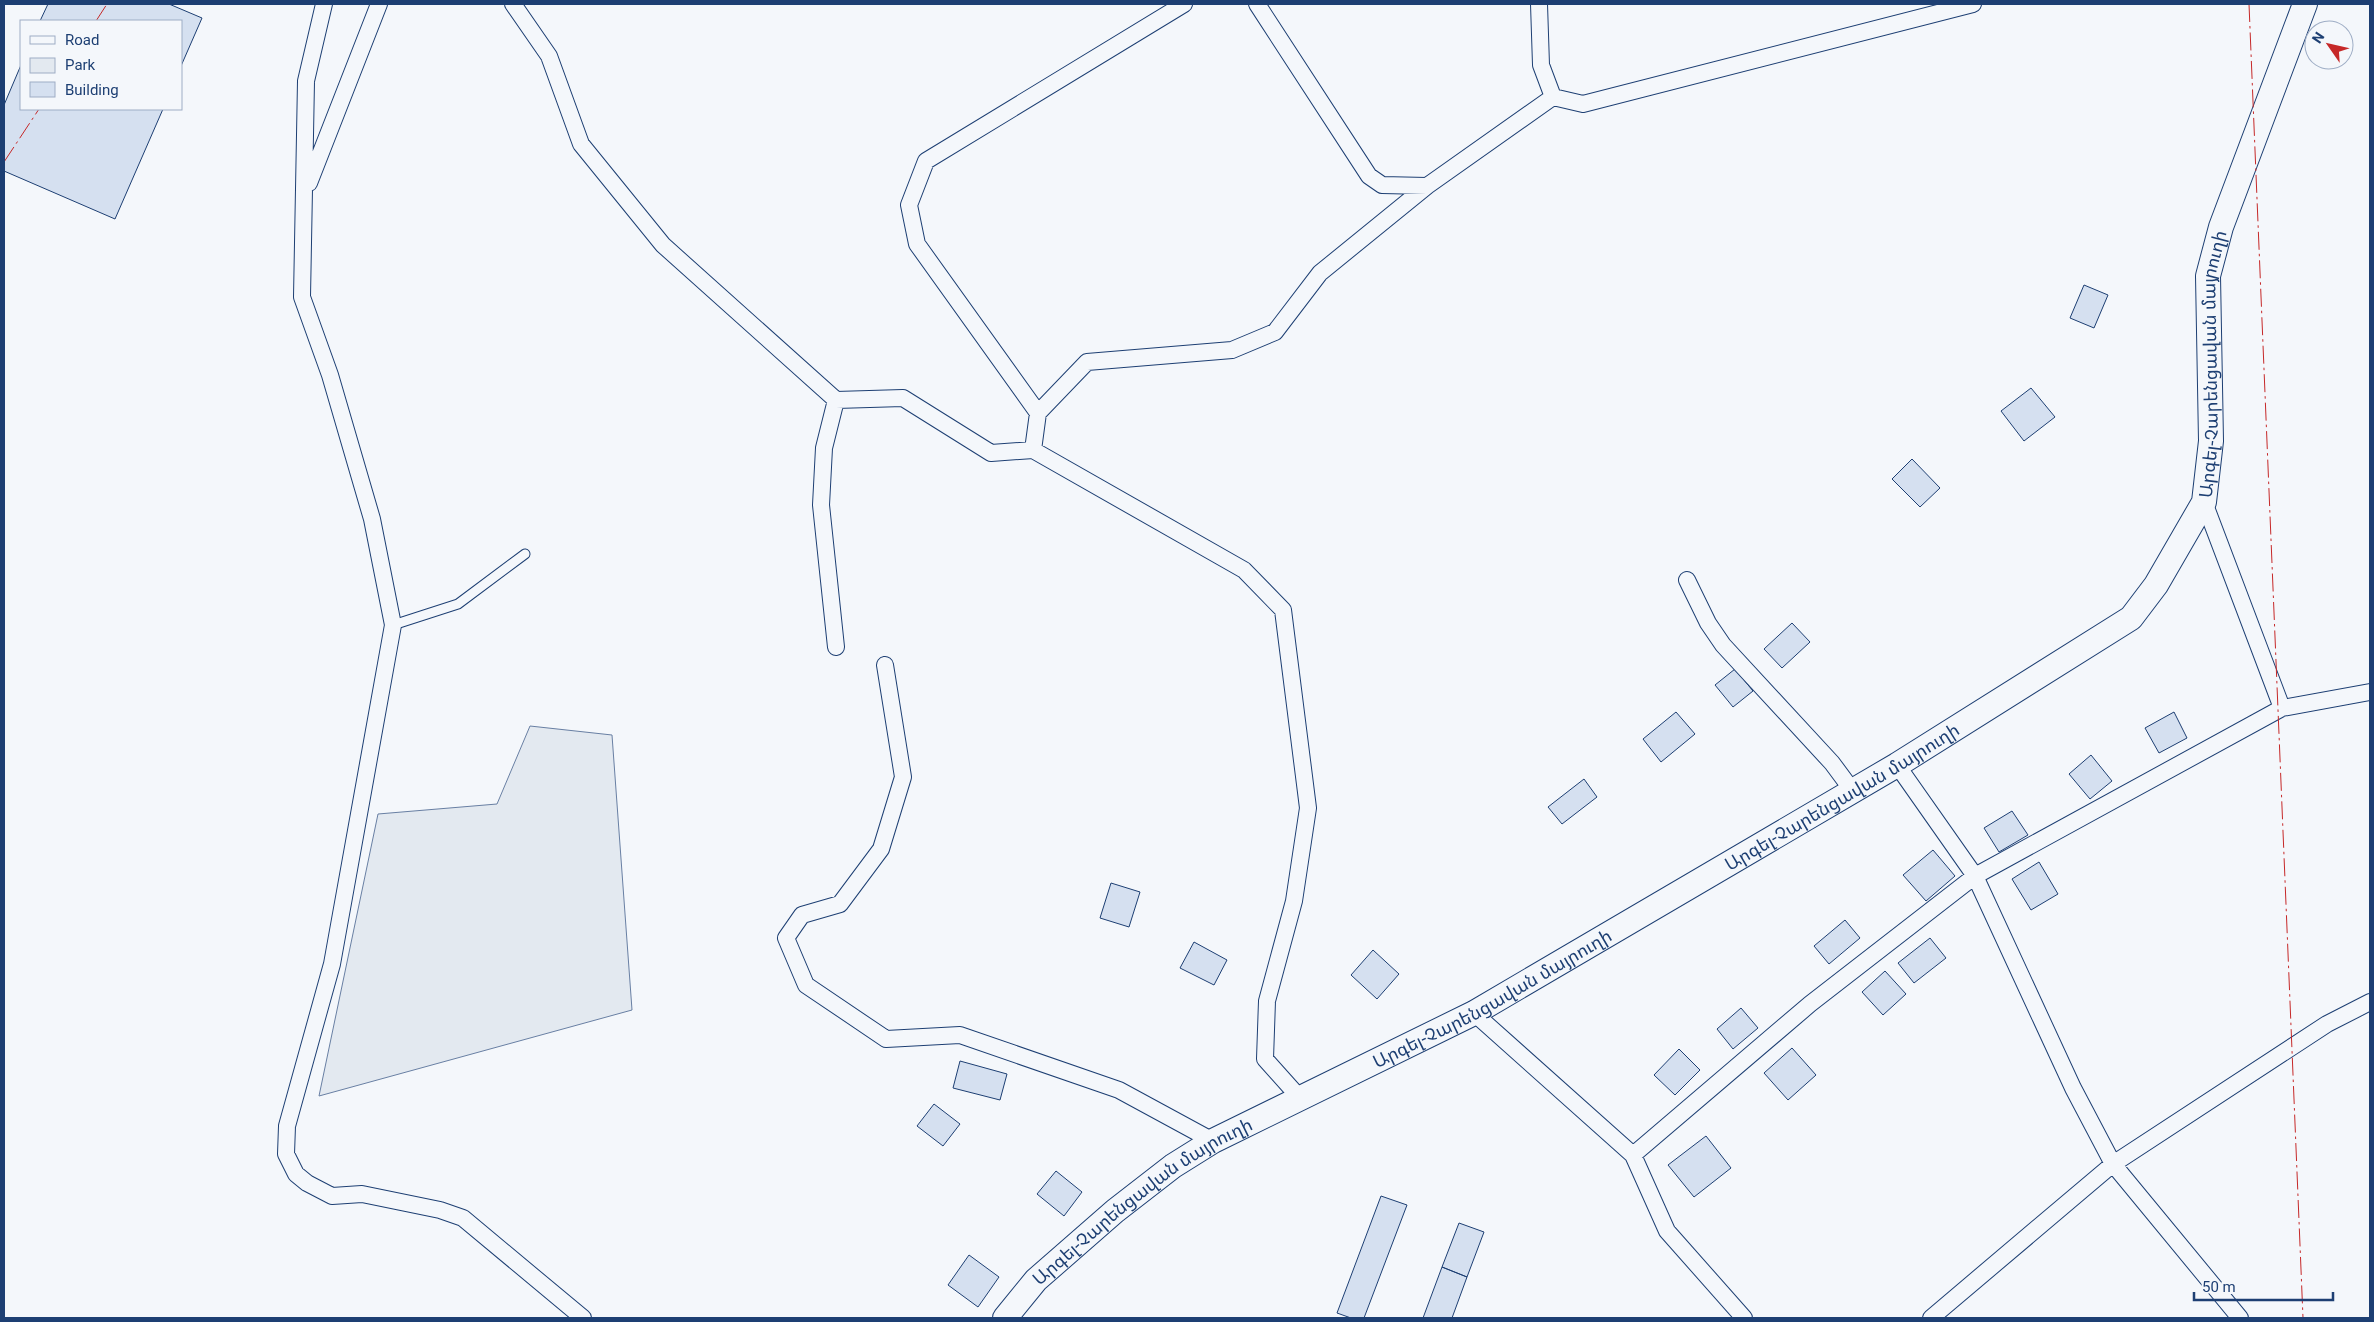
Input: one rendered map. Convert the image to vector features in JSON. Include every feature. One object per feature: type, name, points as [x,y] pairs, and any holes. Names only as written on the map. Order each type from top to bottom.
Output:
[{"type":"main road","name":"Արգել-Չարենցավան մայրուղի","points":[[1005,1318],[1036,1280],[1115,1211],[1173,1166],[1213,1141],[1474,1012],[1897,765],[2131,618],[2156,585],[2204,502],[2211,441],[2208,276],[2221,227],[2305,4]]},
{"type":"street","points":[[324,4],[306,81],[302,297],[330,375],[372,519],[393,625],[332,964],[287,1126],[286,1154],[296,1174],[307,1183],[332,1196],[362,1194],[440,1210],[463,1218],[583,1318]]},
{"type":"street","points":[[305,193],[379,4]]},
{"type":"street","points":[[513,4],[549,56],[581,144],[663,244],[836,400],[902,398],[991,453],[1033,450],[1244,570],[1283,610],[1308,808],[1294,901],[1267,1001],[1265,1058],[1299,1098]]},
{"type":"street","points":[[1038,413],[917,244],[909,205],[926,162],[1184,4]]},
{"type":"street","points":[[1257,4],[1369,176],[1382,185],[1427,186]]},
{"type":"street","points":[[1539,4],[1541,65],[1553,97]]},
{"type":"street","points":[[1033,450],[1038,413],[1087,362],[1232,350],[1275,332],[1320,273],[1427,186],[1553,97],[1583,104],[1973,4]]},
{"type":"street","points":[[836,400],[824,448],[821,505],[836,647]]},
{"type":"street","points":[[2204,502],[2282,708]]},
{"type":"street","points":[[1687,580],[1708,623],[1723,645],[1832,763],[1852,790]]},
{"type":"street","points":[[885,665],[903,777],[881,849],[840,904],[802,914],[786,938],[806,984],[886,1039],[960,1035],[1119,1090],[1213,1141]]},
{"type":"street","points":[[1634,1155],[1810,1004],[1975,876],[2282,708],[2370,692]]},
{"type":"street","points":[[1897,765],[1975,876],[2073,1088],[2113,1164],[2240,1318]]},
{"type":"street","points":[[1931,1318],[2113,1164],[2327,1024],[2370,1002]]},
{"type":"street","points":[[1474,1012],[1634,1155],[1667,1231],[1744,1318]]},
{"type":"lane","points":[[393,625],[458,604],[525,554]]},
{"type":"green space","points":[[530,726],[612,735],[632,1010],[319,1096],[378,814],[497,804]]},
{"type":"building","points":[[48,4],[169,4],[202,18],[182,64],[182,20],[40,20]]},
{"type":"building","points":[[20,67],[20,110],[163,110],[115,219],[4,171],[4,105]]},
{"type":"building","points":[[2084,285],[2108,295],[2094,328],[2070,318]]},
{"type":"building","points":[[2031,388],[2055,417],[2024,441],[2001,411]]},
{"type":"building","points":[[1912,459],[1940,488],[1920,507],[1892,479]]},
{"type":"building","points":[[1792,623],[1810,642],[1782,668],[1764,649]]},
{"type":"building","points":[[1735,669],[1753,691],[1733,707],[1715,685]]},
{"type":"building","points":[[1676,712],[1695,734],[1661,762],[1643,739]]},
{"type":"building","points":[[2174,712],[2187,738],[2159,753],[2145,728]]},
{"type":"building","points":[[2091,755],[2112,781],[2090,799],[2069,774]]},
{"type":"building","points":[[1584,779],[1597,797],[1562,824],[1548,807]]},
{"type":"building","points":[[2012,811],[2028,835],[1999,852],[1984,828]]},
{"type":"building","points":[[1933,850],[1955,876],[1926,901],[1903,875]]},
{"type":"building","points":[[2039,862],[2058,894],[2031,910],[2012,879]]},
{"type":"building","points":[[1111,883],[1140,892],[1129,927],[1100,918]]},
{"type":"building","points":[[1845,920],[1860,938],[1829,964],[1814,946]]},
{"type":"building","points":[[1930,938],[1946,958],[1914,983],[1898,963]]},
{"type":"building","points":[[1194,942],[1227,960],[1214,985],[1180,968]]},
{"type":"building","points":[[1373,950],[1399,974],[1377,999],[1351,975]]},
{"type":"building","points":[[1885,971],[1906,994],[1883,1015],[1862,992]]},
{"type":"building","points":[[1741,1008],[1758,1028],[1733,1049],[1717,1029]]},
{"type":"building","points":[[1792,1048],[1816,1075],[1788,1100],[1764,1073]]},
{"type":"building","points":[[1679,1049],[1700,1070],[1675,1095],[1654,1075]]},
{"type":"building","points":[[960,1061],[1007,1074],[1000,1100],[953,1088]]},
{"type":"building","points":[[934,1104],[960,1124],[943,1146],[917,1126]]},
{"type":"building","points":[[1706,1136],[1731,1168],[1694,1197],[1668,1165]]},
{"type":"building","points":[[1056,1171],[1082,1192],[1064,1216],[1037,1194]]},
{"type":"building","points":[[1381,1196],[1407,1205],[1364,1318],[1351,1318],[1337,1313]]},
{"type":"building","points":[[1459,1223],[1484,1232],[1467,1277],[1442,1267]]},
{"type":"building","points":[[969,1255],[999,1277],[978,1307],[948,1285]]},
{"type":"building","points":[[1442,1267],[1467,1277],[1452,1318],[1423,1318]]},
{"type":"power","points":[[97,20],[107,4]]},
{"type":"power","points":[[2249,4],[2303,1318]]},
{"type":"power","points":[[4,162],[38,110]]}]
